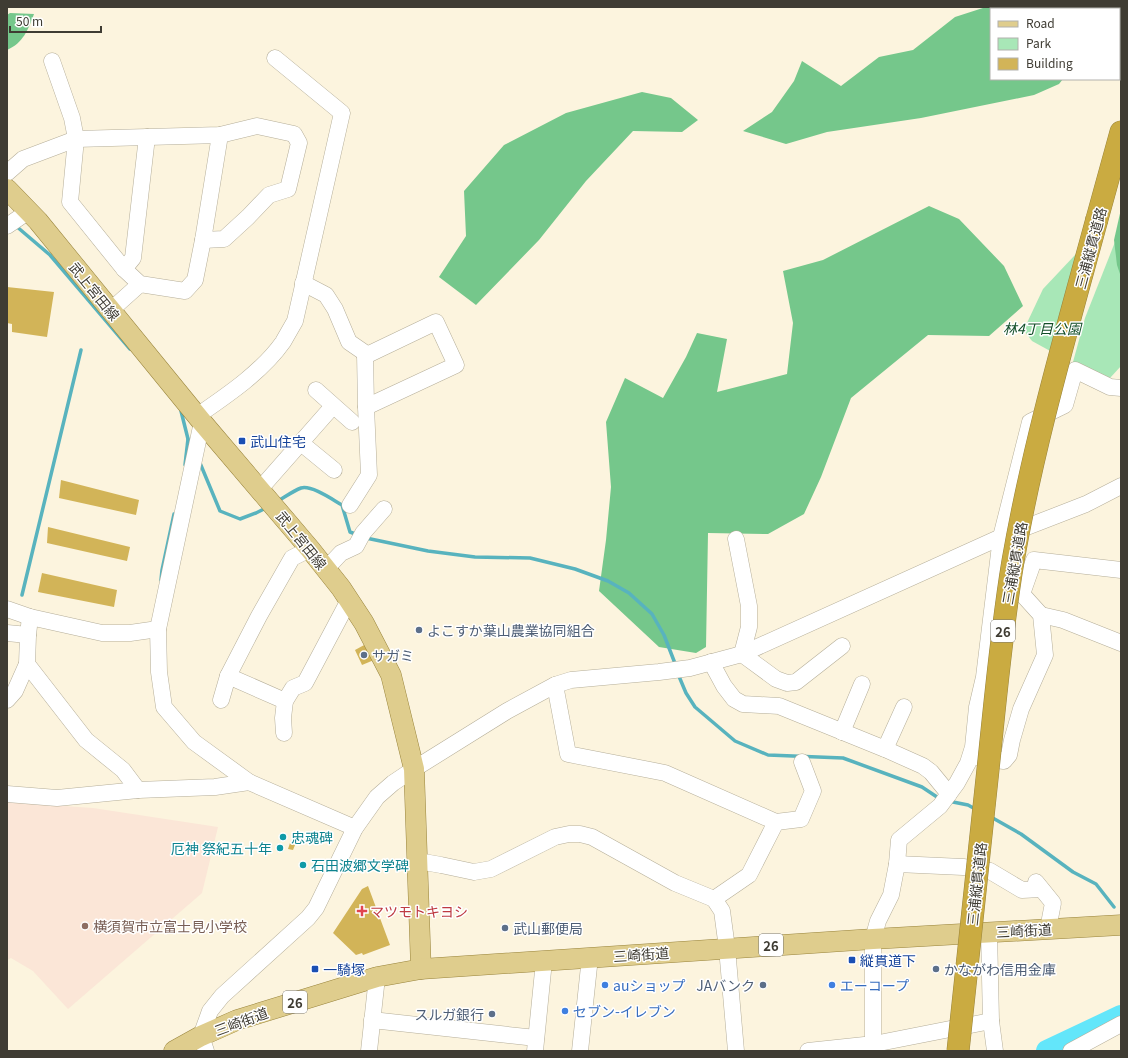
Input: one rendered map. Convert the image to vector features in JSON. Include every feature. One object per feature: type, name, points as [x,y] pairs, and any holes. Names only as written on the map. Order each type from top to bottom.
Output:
[{"type":"highway","name":"三浦縦貫道路","points":[[965,1051],[1005,671],[1021,560],[1042,452],[1102,221],[1121,132]]},
{"type":"highway","name":"三浦縦貫道路","points":[[958,1051],[998,670],[1011,574],[1020,523],[1036,450],[1056,371],[1102,221],[1121,173]]},
{"type":"main road","name":"武上宮田線","points":[[7,189],[29,212],[199,419],[269,499],[326,569],[364,623],[391,675],[414,769],[421,969]]},
{"type":"main road","name":"三崎街道","points":[[174,1051],[204,1044],[237,1020],[376,977],[421,969],[727,948],[1121,925]]},
{"type":"street","points":[[275,58],[342,113],[295,321],[282,343],[262,366],[199,419],[158,629],[159,672],[164,707],[194,742],[249,782],[355,828]]},
{"type":"street","points":[[52,61],[72,118],[76,139],[70,202],[124,269],[140,284],[185,291],[195,280],[220,135]]},
{"type":"street","points":[[7,173],[23,159],[76,139],[220,135],[257,126],[294,134],[299,143],[288,189],[268,195],[248,217],[224,239],[203,240]]},
{"type":"street","points":[[124,269],[133,258],[147,137]]},
{"type":"street","points":[[7,226],[29,212]]},
{"type":"street","points":[[303,283],[326,295],[335,309],[349,342],[365,353],[369,475],[350,505]]},
{"type":"street","points":[[110,310],[140,284]]},
{"type":"street","points":[[365,356],[436,322],[456,364],[366,407]]},
{"type":"street","points":[[873,1048],[873,939],[878,921],[890,895],[897,864],[899,840],[940,806],[957,783],[970,757],[973,747],[977,707],[984,677],[1001,537],[1030,422],[1065,406],[1075,370],[1110,387],[1121,388]]},
{"type":"street","points":[[316,390],[352,422]]},
{"type":"street","points":[[269,499],[301,443],[334,406]]},
{"type":"street","points":[[301,443],[334,470]]},
{"type":"street","points":[[204,1044],[210,1011],[222,996],[308,918],[316,908],[355,828],[377,797],[393,783],[414,769],[507,711],[555,685],[571,680],[690,668],[742,654],[1001,537],[1086,504],[1121,486]]},
{"type":"street","points":[[326,569],[341,553],[360,540],[384,509]]},
{"type":"street","points":[[736,539],[749,606],[749,627],[742,654]]},
{"type":"street","points":[[220,700],[228,676],[259,616],[292,558],[310,549]]},
{"type":"street","points":[[1022,594],[1034,560],[1121,570]]},
{"type":"street","points":[[970,757],[1004,761],[1009,755],[1021,709],[1046,655],[1041,615],[1022,594],[996,584]]},
{"type":"street","points":[[284,733],[283,718],[285,701],[293,688],[305,683],[349,600]]},
{"type":"street","points":[[7,609],[30,617],[102,633],[130,633],[158,629]]},
{"type":"street","points":[[1041,615],[1064,620],[1121,643]]},
{"type":"street","points":[[7,700],[15,691],[26,664],[30,617]]},
{"type":"street","points":[[7,634],[28,635]]},
{"type":"street","points":[[742,654],[776,679],[787,683],[796,682],[842,646]]},
{"type":"street","points":[[711,662],[724,686],[734,699],[743,704],[779,706],[885,749],[923,766],[931,772],[949,794]]},
{"type":"street","points":[[26,664],[86,740],[123,770],[138,790]]},
{"type":"street","points":[[228,676],[285,701]]},
{"type":"street","points":[[842,732],[862,684]]},
{"type":"street","points":[[555,685],[568,754],[665,774],[776,822],[801,819],[813,792],[802,762]]},
{"type":"street","points":[[885,749],[904,707]]},
{"type":"street","points":[[7,794],[57,798],[138,790],[215,787],[249,782]]},
{"type":"street","points":[[714,899],[749,875],[776,822]]},
{"type":"street","points":[[418,861],[474,872],[491,869],[555,837],[569,834],[580,834],[592,837],[675,883],[714,899],[722,911],[727,948],[736,1051]]},
{"type":"street","points":[[897,864],[963,867],[990,871],[1022,890],[1038,886],[1053,903],[1048,929]]},
{"type":"street","points":[[988,932],[991,1021],[995,1051]]},
{"type":"street","points":[[580,1051],[590,957]]},
{"type":"street","points":[[372,1020],[535,1044],[544,960]]},
{"type":"street","points":[[369,1051],[376,977]]},
{"type":"street","points":[[808,1051],[873,1048],[991,1021]]},
{"type":"street","points":[[1080,1049],[1121,1024]]},
{"type":"shaded area","name":"横須賀市立富士見小学校","points":[[7,797],[49,805],[93,808],[218,827],[202,893],[68,1009],[33,971],[11,958],[7,960]]},
{"type":"green space","points":[[986,7],[1058,7],[1059,8],[990,8],[990,80],[1062,80],[1059,84],[1034,95],[921,118],[827,132],[786,144],[743,131],[772,112],[794,81],[802,61],[841,86],[879,57],[913,50],[955,17]]},
{"type":"green space","points":[[10,13],[34,14],[27,31],[21,40],[7,50],[7,15]]},
{"type":"green space","points":[[642,92],[671,98],[698,120],[682,132],[633,131],[586,181],[539,240],[476,305],[439,277],[466,236],[464,191],[504,145],[566,113]]},
{"type":"green space","points":[[929,206],[959,219],[1004,266],[1023,306],[989,336],[928,335],[851,398],[821,477],[804,514],[768,534],[708,533],[706,647],[696,653],[659,647],[599,591],[611,487],[606,422],[625,378],[663,398],[686,357],[697,333],[727,339],[717,392],[787,374],[793,323],[783,271],[823,260]]},
{"type":"green space","points":[[1121,209],[1121,277],[1117,265],[1114,240]]},
{"type":"green space","points":[[1115,242],[1121,250],[1121,366],[1110,378],[1073,362],[1085,318]]},
{"type":"green space","name":"林4丁目公園","points":[[1080,252],[1052,352],[1032,341],[1025,332],[1026,325],[1043,289],[1075,255]]},
{"type":"building","points":[[7,287],[54,292],[47,337],[12,332],[12,324],[7,323]]},
{"type":"building","points":[[61,480],[139,500],[136,515],[59,498]]},
{"type":"building","points":[[48,527],[130,547],[127,561],[47,543]]},
{"type":"building","points":[[42,573],[117,590],[114,607],[38,592]]},
{"type":"building","name":"サガミ","points":[[366,644],[374,660],[362,665],[355,650]]},
{"type":"building","points":[[290,843],[295,845],[293,850],[288,849]]},
{"type":"building","name":"マツモトキヨシ","points":[[368,886],[390,945],[363,955],[362,953],[356,955],[333,933],[362,889]]},
{"type":"waterway","points":[[16,226],[50,255],[130,349]]},
{"type":"waterway","points":[[22,595],[81,350]]},
{"type":"waterway","points":[[181,411],[188,439],[192,447]]},
{"type":"waterway","points":[[185,465],[188,439]]},
{"type":"waterway","points":[[200,463],[220,511],[240,519],[266,508]]},
{"type":"waterway","points":[[278,501],[301,488],[316,491],[342,505],[350,532],[358,535]]},
{"type":"waterway","points":[[161,580],[174,514]]},
{"type":"waterway","points":[[366,538],[428,551],[475,557],[530,558],[575,569],[608,581],[629,593],[652,614],[664,635],[676,666]]},
{"type":"waterway","points":[[678,674],[686,693],[695,707],[735,741],[768,755],[843,758],[922,787],[940,799]]},
{"type":"waterway","points":[[948,801],[968,805],[977,810]]},
{"type":"waterway","points":[[991,817],[1021,834],[1073,872],[1096,884],[1114,907]]},
{"type":"waterway","points":[[1047,1051],[1121,1016]]},
{"type":"place","name":"武山住宅","points":[[242,441]]},
{"type":"place","name":"よこすか葉山農業協同組合","points":[[419,630]]},
{"type":"place","name":"サガミ","points":[[364,655]]},
{"type":"place","name":"忠魂碑","points":[[283,837]]},
{"type":"place","name":"厄神 祭紀五十年","points":[[280,848]]},
{"type":"place","name":"石田波郷文学碑","points":[[303,865]]},
{"type":"place","name":"マツモトキヨシ","points":[[362,911]]},
{"type":"place","name":"横須賀市立富士見小学校","points":[[85,926]]},
{"type":"place","name":"武山郵便局","points":[[505,928]]},
{"type":"place","name":"縦貫道下","points":[[852,960]]},
{"type":"place","name":"一騎塚","points":[[315,969]]},
{"type":"place","name":"かながわ信用金庫","points":[[936,969]]},
{"type":"place","name":"auショップ","points":[[605,985]]},
{"type":"place","name":"JAバンク","points":[[763,985]]},
{"type":"place","name":"エーコープ","points":[[832,985]]},
{"type":"place","name":"セブン-イレブン","points":[[565,1011]]},
{"type":"place","name":"スルガ銀行","points":[[492,1014]]}]
